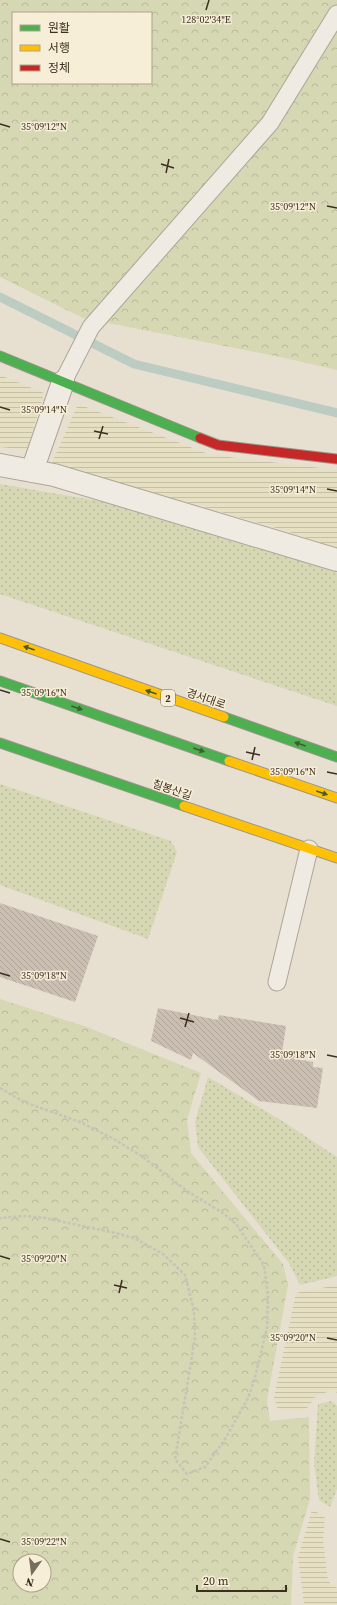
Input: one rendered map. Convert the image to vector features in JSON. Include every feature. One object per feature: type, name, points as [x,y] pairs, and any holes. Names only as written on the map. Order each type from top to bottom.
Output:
[{"type":"street","points":[[0,356],[218,445],[337,459]]},
{"type":"street","points":[[32,471],[63,382]]},
{"type":"street","points":[[0,465],[61,478],[337,560]]},
{"type":"street","name":"경서대로","points":[[0,638],[337,758]]},
{"type":"street","points":[[0,682],[337,798]]},
{"type":"street","name":"칠봉산길","points":[[0,743],[337,858]]},
{"type":"lane","points":[[63,382],[91,327],[270,123],[337,14]]},
{"type":"lane","points":[[277,982],[309,849]]},
{"type":"path","points":[[0,1088],[24,1102],[80,1122],[112,1138],[143,1157],[186,1191],[223,1213],[236,1224],[264,1265],[268,1295],[267,1328],[254,1382],[248,1398],[225,1439],[205,1467],[187,1474],[175,1460],[195,1338],[194,1311],[185,1275],[162,1254],[136,1239],[120,1234],[45,1218],[26,1216],[0,1218]]},
{"type":"shaded area","points":[[0,375],[44,393],[27,450],[0,447]]},
{"type":"shaded area","points":[[78,404],[211,455],[337,470],[337,548],[283,530],[52,463]]},
{"type":"shaded area","points":[[337,1285],[337,1393],[333,1390],[316,1396],[306,1410],[278,1410],[274,1397],[296,1293]]},
{"type":"shaded area","points":[[312,1510],[325,1516],[323,1539],[328,1581],[337,1588],[337,1605],[304,1605],[298,1557]]},
{"type":"green space","points":[[0,0],[337,0],[337,370],[285,358],[83,318],[0,277]]},
{"type":"green space","points":[[0,484],[116,504],[262,548],[337,573],[337,706],[0,594]]},
{"type":"green space","points":[[0,784],[171,841],[177,852],[148,939],[0,885]]},
{"type":"green space","points":[[0,999],[87,1027],[201,1073],[187,1120],[191,1153],[283,1264],[288,1285],[267,1400],[270,1421],[309,1417],[310,1499],[293,1556],[291,1605],[0,1605]]},
{"type":"green space","points":[[208,1077],[284,1122],[337,1157],[337,1276],[300,1285],[289,1263],[198,1147],[195,1122]]},
{"type":"green space","points":[[332,1401],[337,1406],[337,1489],[330,1507],[319,1500],[314,1463],[318,1404]]},
{"type":"building","points":[[0,903],[98,936],[75,1002],[0,977]]},
{"type":"building","points":[[158,1008],[218,1020],[219,1015],[286,1026],[282,1053],[297,1055],[296,1059],[313,1062],[313,1067],[323,1068],[317,1108],[259,1101],[193,1053],[191,1060],[151,1041]]},
{"type":"waterway","points":[[0,297],[134,364],[337,413]]},
{"type":"traffic: fast","points":[[0,356],[200,438]]},
{"type":"traffic: fast","points":[[0,681],[229,761]]},
{"type":"traffic: fast","points":[[224,717],[337,757]]},
{"type":"traffic: fast","points":[[0,743],[184,806]]},
{"type":"traffic: slow","points":[[0,638],[224,717]]},
{"type":"traffic: slow","points":[[229,761],[337,798]]},
{"type":"traffic: slow","points":[[184,806],[337,858]]},
{"type":"traffic: jam","points":[[200,438],[218,445],[337,459]]}]
